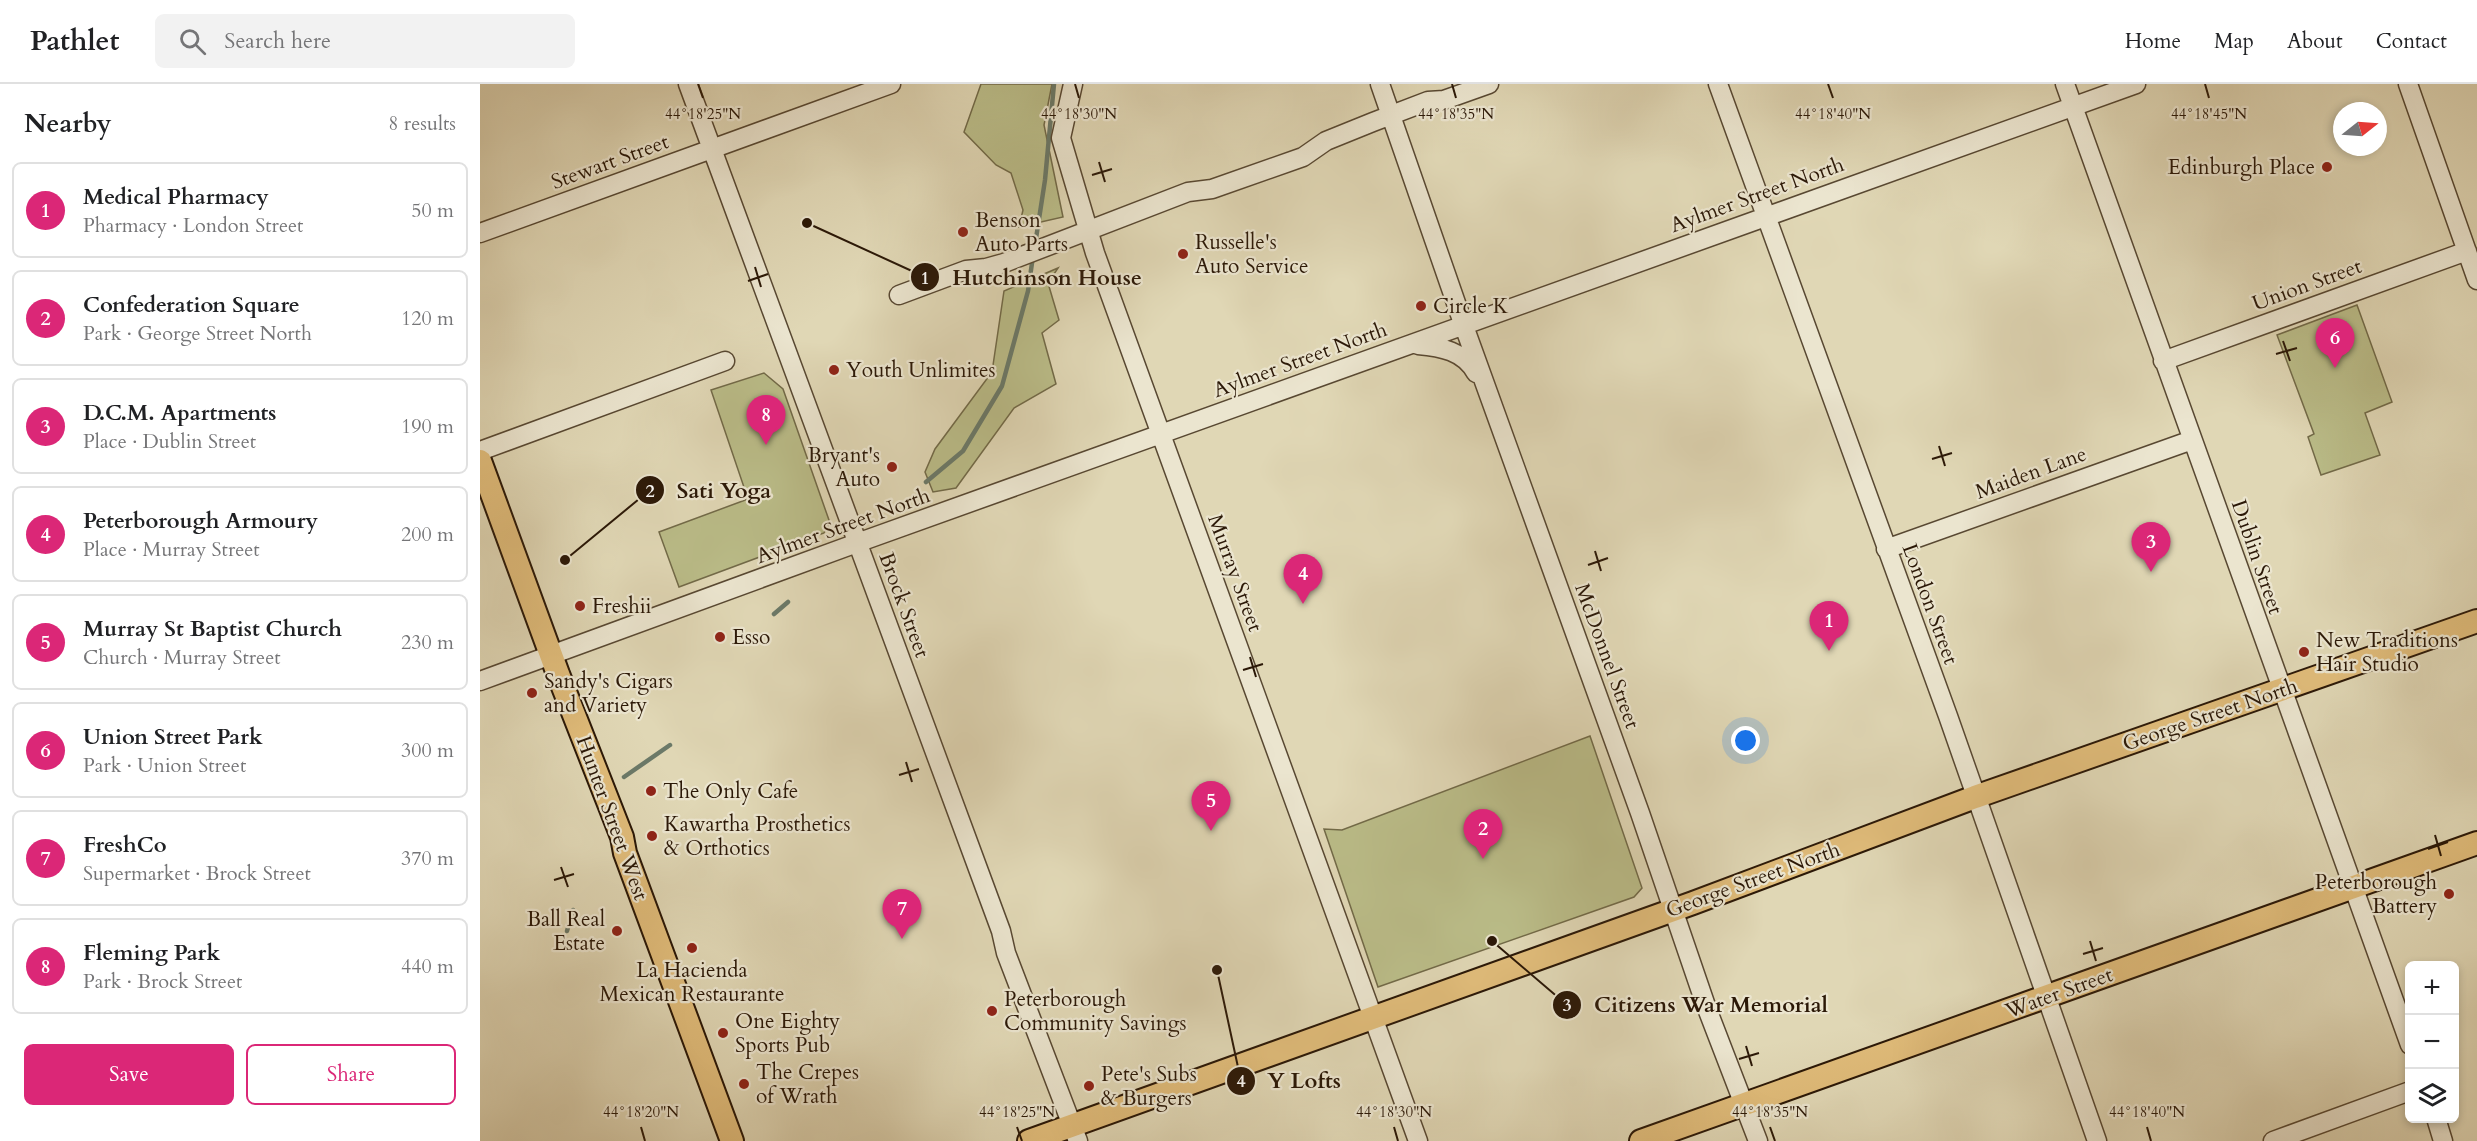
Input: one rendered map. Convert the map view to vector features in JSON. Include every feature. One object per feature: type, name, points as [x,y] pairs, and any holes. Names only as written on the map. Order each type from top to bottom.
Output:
[{"type":"main road","name":"Hunter Street West","points":[[480,461],[551,655],[622,837],[625,853],[732,1141]]},
{"type":"main road","name":"George Street North","points":[[1029,1141],[1075,1133],[1372,1017],[1673,910],[1975,797],[2477,621]]},
{"type":"main road","name":"Water Street","points":[[1641,1141],[2354,889],[2477,843]]},
{"type":"street","name":"Brock Street","points":[[688,84],[710,149],[1001,932],[1006,953],[1075,1133]]},
{"type":"street","name":"Stewart Street","points":[[480,233],[891,84]]},
{"type":"street","name":"Murray Street","points":[[1073,84],[1061,138],[1088,231],[1160,435],[1418,1141]]},
{"type":"street","name":"McDonnel Street","points":[[1380,84],[1707,1006],[1758,1141]]},
{"type":"street","points":[[899,295],[966,270],[995,266],[1188,192],[1212,189],[1303,157],[1326,141],[1391,115],[1428,101],[1444,100],[1489,84]]},
{"type":"street","name":"London Street","points":[[1718,84],[1948,716],[2097,1141]]},
{"type":"street","name":"Dublin Street","points":[[2065,84],[2405,1034]]},
{"type":"street","name":"Aylmer Street North","points":[[480,681],[857,543],[2136,84]]},
{"type":"street","points":[[2408,84],[2477,280]]},
{"type":"street","name":"Union Street","points":[[2163,360],[2467,251]]},
{"type":"street","points":[[1409,345],[1441,347],[1470,363],[1491,401]]},
{"type":"street","points":[[480,451],[725,361]]},
{"type":"street","name":"Maiden Lane","points":[[1886,549],[2192,440]]},
{"type":"street","points":[[2273,1141],[2405,1092]]},
{"type":"street","points":[[2437,1123],[2443,1141]]},
{"type":"green space","points":[[981,84],[1052,84],[1044,125],[1063,217],[1019,227],[1023,210],[1011,173],[996,165],[964,132]]},
{"type":"green space","points":[[1058,268],[1048,283],[1059,320],[1042,333],[1056,384],[1014,408],[956,488],[933,492],[925,472],[935,449],[992,372],[1004,291]]},
{"type":"green space","points":[[2357,305],[2392,402],[2365,413],[2380,455],[2321,475],[2308,437],[2314,434],[2277,335]]},
{"type":"green space","points":[[764,373],[783,389],[830,523],[824,533],[679,587],[659,532],[748,499],[711,390]]},
{"type":"green space","points":[[1590,736],[1642,888],[1634,897],[1378,987],[1324,829],[1342,830]]},
{"type":"waterway","points":[[1035,245],[1045,180],[1054,84]]},
{"type":"waterway","points":[[926,482],[963,451],[1002,386],[1028,291],[1033,256]]},
{"type":"waterway","points":[[774,614],[788,602]]},
{"type":"waterway","points":[[624,777],[670,745]]},
{"type":"waterway","points":[[567,931],[573,910]]},
{"type":"place","name":"Edinburgh Place","points":[[2327,167]]},
{"type":"place","name":"Hutchinson House","points":[[807,223]]},
{"type":"place","name":"Benson Auto Parts","points":[[963,232]]},
{"type":"place","name":"Russelle's Auto Service","points":[[1183,254]]},
{"type":"place","name":"Circle K","points":[[1421,306]]},
{"type":"place","name":"Union Street Park","points":[[2335,368]]},
{"type":"place","name":"Youth Unlimites","points":[[834,370]]},
{"type":"place","name":"Fleming Park","points":[[766,445]]},
{"type":"place","name":"Bryant's Auto","points":[[892,467]]},
{"type":"place","name":"Sati Yoga","points":[[565,560]]},
{"type":"place","name":"D.C.M. Apartments","points":[[2151,572]]},
{"type":"place","name":"Peterborough Armoury","points":[[1303,604]]},
{"type":"place","name":"Freshii","points":[[580,606]]},
{"type":"place","name":"Esso","points":[[720,637]]},
{"type":"place","name":"Medical Pharmacy","points":[[1829,651]]},
{"type":"place","name":"New Traditions Hair Studio","points":[[2304,652]]},
{"type":"place","name":"Sandy's Cigars and Variety","points":[[532,693]]},
{"type":"place","name":"The Only Cafe","points":[[651,791]]},
{"type":"place","name":"Murray St Baptist Church","points":[[1211,831]]},
{"type":"place","name":"Kawartha Prosthetics & Orthotics","points":[[652,836]]},
{"type":"place","name":"Confederation Square","points":[[1483,859]]},
{"type":"place","name":"Peterborough Battery","points":[[2449,894]]},
{"type":"place","name":"Ball Real Estate","points":[[617,931]]},
{"type":"place","name":"FreshCo","points":[[902,939]]},
{"type":"place","name":"Citizens War Memorial","points":[[1492,941]]},
{"type":"place","name":"La Hacienda Mexican Restaurante","points":[[692,948]]},
{"type":"place","name":"Y Lofts","points":[[1217,970]]},
{"type":"place","name":"Peterborough Community Savings","points":[[992,1011]]},
{"type":"place","name":"One Eighty Sports Pub","points":[[723,1033]]},
{"type":"place","name":"The Crepes of Wrath","points":[[744,1084]]},
{"type":"place","name":"Pete's Subs & Burgers","points":[[1089,1086]]}]
